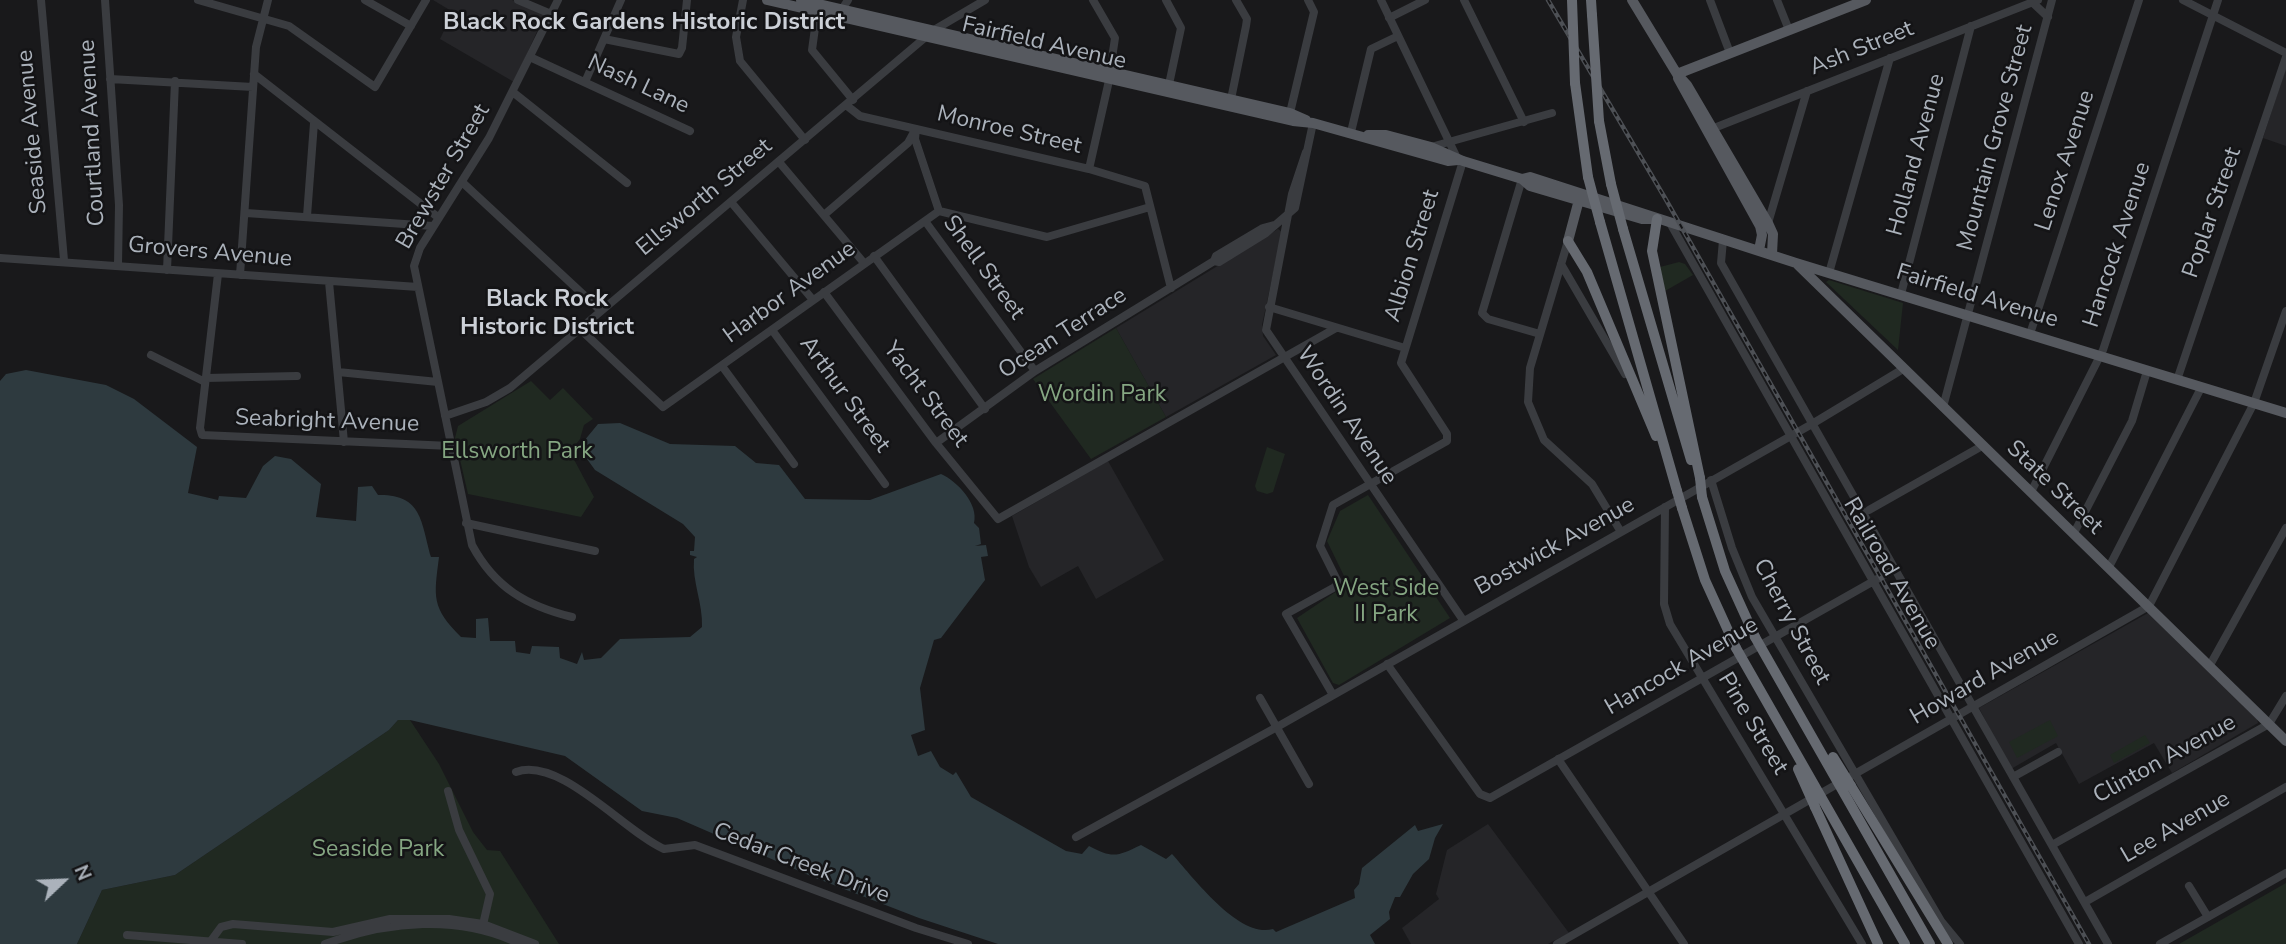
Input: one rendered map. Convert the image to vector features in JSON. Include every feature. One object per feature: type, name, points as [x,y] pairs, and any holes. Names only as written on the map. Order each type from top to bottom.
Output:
[{"type":"highway","points":[[1572,0],[1574,83],[1588,177],[1705,580],[1736,648],[1905,944]]},
{"type":"highway","points":[[1591,0],[1599,121],[1611,184],[1703,479]]},
{"type":"highway","points":[[1657,219],[1652,251],[1703,479],[1702,497],[1725,571],[1755,637],[1930,944]]},
{"type":"highway","points":[[1569,241],[1593,284],[1677,491]]},
{"type":"highway","points":[[1780,727],[1878,944]]},
{"type":"highway","points":[[1821,754],[1833,757],[1948,944]]},
{"type":"main road","name":"Fairfield Avenue","points":[[767,0],[817,8],[842,8],[980,45],[1356,133],[1386,135],[1432,147],[1460,160],[1522,179],[1530,177],[1580,196],[1643,211],[1657,219],[1796,263],[2286,413]]},
{"type":"main road","name":"Fairfield Avenue","points":[[801,0],[817,8]]},
{"type":"main road","points":[[1632,0],[1677,74],[1681,89],[1768,223],[1773,234],[1772,254]]},
{"type":"main road","points":[[1677,74],[1867,0]]},
{"type":"main road","name":"Fairfield Avenue","points":[[1356,133],[1382,144],[1448,161],[1460,160]]},
{"type":"main road","points":[[1742,186],[1762,231],[1759,250]]},
{"type":"main road","points":[[1569,241],[1580,196]]},
{"type":"main road","name":"State Street","points":[[1796,263],[2286,741]]},
{"type":"main road","points":[[1816,282],[1817,275],[1826,272]]},
{"type":"street","name":"Seaside Avenue","points":[[41,0],[64,260]]},
{"type":"street","name":"Courtland Avenue","points":[[105,0],[119,205],[118,265]]},
{"type":"street","points":[[198,0],[289,26],[375,87],[426,0]]},
{"type":"street","points":[[240,275],[254,74],[268,0]]},
{"type":"street","points":[[365,0],[411,26]]},
{"type":"street","points":[[518,0],[551,15]]},
{"type":"street","name":"Brewster Street","points":[[558,0],[514,93],[415,258],[418,287],[466,523],[478,556],[515,596],[530,605],[572,617]]},
{"type":"street","points":[[585,82],[621,0]]},
{"type":"street","points":[[604,39],[679,54],[687,0]]},
{"type":"street","points":[[743,0],[736,37],[740,61],[805,140]]},
{"type":"street","name":"Ellsworth Street","points":[[445,416],[496,397],[930,33],[985,0]]},
{"type":"street","points":[[1089,169],[1115,38],[1093,0]]},
{"type":"street","points":[[1166,0],[1181,28],[1168,88]]},
{"type":"street","points":[[1230,103],[1247,19],[1236,0]]},
{"type":"street","points":[[1289,116],[1314,12],[1308,0]]},
{"type":"street","points":[[1381,0],[1460,160]]},
{"type":"street","points":[[1389,18],[1425,0]]},
{"type":"street","points":[[1464,0],[1524,122]]},
{"type":"street","points":[[1710,0],[1730,53]]},
{"type":"street","points":[[1777,0],[1789,30]]},
{"type":"street","name":"Mountain Grove Street","points":[[1943,407],[2052,0]]},
{"type":"street","name":"Lenox Avenue","points":[[2030,334],[2139,0]]},
{"type":"street","points":[[2183,0],[2286,55]]},
{"type":"street","name":"Hancock Avenue","points":[[2031,492],[2101,356],[2218,0]]},
{"type":"street","name":"Ash Street","points":[[1709,130],[2035,1],[2048,17]]},
{"type":"street","points":[[817,8],[812,50],[849,103]]},
{"type":"street","name":"Holland Avenue","points":[[1901,293],[1971,26]]},
{"type":"street","points":[[1356,133],[1371,49],[1398,36]]},
{"type":"street","name":"Poplar Street","points":[[2177,380],[2286,55]]},
{"type":"street","name":"Nash Lane","points":[[532,58],[691,131]]},
{"type":"street","points":[[1826,272],[1890,58]]},
{"type":"street","points":[[254,74],[436,222]]},
{"type":"street","points":[[110,79],[253,87]]},
{"type":"street","points":[[167,270],[175,81]]},
{"type":"street","points":[[1768,223],[1807,91]]},
{"type":"street","points":[[514,93],[627,183]]},
{"type":"street","name":"Monroe Street","points":[[849,103],[860,116],[1089,169],[1144,186],[1150,206]]},
{"type":"street","points":[[1432,147],[1552,113]]},
{"type":"street","points":[[307,216],[314,123]]},
{"type":"street","name":"Wordin Avenue","points":[[1313,123],[1292,194],[1266,330],[1463,620]]},
{"type":"street","points":[[915,129],[915,139],[939,211],[1047,237],[1150,206],[1171,288]]},
{"type":"street","points":[[824,215],[908,143],[915,129]]},
{"type":"street","name":"Albion Street","points":[[1369,485],[1447,441],[1447,435],[1401,363],[1460,160]]},
{"type":"street","points":[[779,162],[864,263]]},
{"type":"street","points":[[1522,179],[1482,313],[1488,319],[1539,334]]},
{"type":"street","points":[[462,182],[601,311]]},
{"type":"street","points":[[731,202],[813,300]]},
{"type":"street","name":"Harbor Avenue","points":[[580,329],[663,407],[939,211]]},
{"type":"street","points":[[246,213],[436,222]]},
{"type":"street","name":"Ocean Terrace","points":[[936,443],[1035,371],[1214,261],[1219,262],[1290,215]]},
{"type":"street","name":"Shell Street","points":[[925,220],[1035,371]]},
{"type":"street","name":"Railroad Avenue","points":[[1670,223],[2079,944]]},
{"type":"street","name":"Railroad Avenue","points":[[1723,240],[1721,263],[2108,944]]},
{"type":"street","points":[[1569,241],[1539,334],[1528,378],[1528,402],[1535,424],[1548,446],[1592,484],[1621,532]]},
{"type":"street","points":[[874,256],[985,409]]},
{"type":"street","name":"Grovers Avenue","points":[[0,258],[64,260],[218,274],[418,287]]},
{"type":"street","points":[[1561,264],[1632,388]]},
{"type":"street","points":[[206,380],[218,274]]},
{"type":"street","points":[[329,282],[344,442]]},
{"type":"street","name":"Yacht Street","points":[[824,292],[936,443],[998,519],[1282,356]]},
{"type":"street","points":[[1269,307],[1405,348]]},
{"type":"street","points":[[2149,607],[2254,403],[2285,315]]},
{"type":"street","points":[[1282,356],[1336,328]]},
{"type":"street","name":"Arthur Street","points":[[772,330],[885,484]]},
{"type":"street","points":[[151,355],[206,380],[297,376]]},
{"type":"street","points":[[722,366],[794,464]]},
{"type":"street","name":"Bostwick Avenue","points":[[1076,837],[1334,695],[1665,507],[1703,479],[1812,424],[1903,369]]},
{"type":"street","points":[[2074,533],[2132,421],[2147,371]]},
{"type":"street","points":[[338,372],[438,382]]},
{"type":"street","name":"Seabright Avenue","points":[[206,380],[200,428],[202,435],[451,446]]},
{"type":"street","points":[[2109,567],[2201,388]]},
{"type":"street","points":[[1869,510],[1982,446]]},
{"type":"street","name":"Cherry Street","points":[[1703,479],[1739,567],[1773,638],[1941,921],[1960,944]]},
{"type":"street","points":[[1334,695],[1286,614],[1335,587],[1337,577],[1320,546],[1329,509],[1369,485]]},
{"type":"street","name":"Pine Street","points":[[1665,507],[1664,604],[1670,624],[1862,944]]},
{"type":"street","points":[[466,523],[594,551]]},
{"type":"street","points":[[2210,665],[2286,528]]},
{"type":"street","name":"Hancock Avenue","points":[[1387,664],[1480,794],[1487,798],[1895,569]]},
{"type":"street","name":"Howard Avenue","points":[[1557,944],[2149,607]]},
{"type":"street","name":"Clinton Avenue","points":[[2052,845],[2269,724],[2286,696]]},
{"type":"street","points":[[1260,698],[1309,784]]},
{"type":"street","points":[[2013,777],[2058,752]]},
{"type":"street","points":[[1558,759],[1684,944]]},
{"type":"street","name":"Cedar Creek Drive","points":[[516,772],[536,769],[575,786],[664,849],[695,845],[916,928],[968,944]]},
{"type":"street","name":"Lee Avenue","points":[[2085,902],[2286,787]]},
{"type":"street","points":[[448,791],[459,830],[490,894],[482,927]]},
{"type":"street","points":[[2160,944],[2286,873]]},
{"type":"street","points":[[2189,886],[2208,917]]},
{"type":"street","points":[[210,942],[221,927],[233,924],[317,933],[408,918],[449,919],[535,944]]},
{"type":"street","points":[[325,944],[367,930],[421,924],[482,927],[520,944]]},
{"type":"street","points":[[127,935],[243,944]]},
{"type":"shaded area","points":[[433,0],[512,0],[545,14],[514,82],[440,39],[453,12]]},
{"type":"shaded area","points":[[2286,68],[2286,146],[2263,138]]},
{"type":"shaded area","points":[[1278,229],[1282,232],[1262,325],[1263,336],[1276,355],[1166,417],[1116,328]]},
{"type":"shaded area","points":[[26,370],[106,385],[134,399],[197,447],[188,493],[218,500],[219,496],[246,498],[263,466],[275,456],[291,459],[321,484],[316,517],[356,521],[358,487],[372,486],[378,495],[403,499],[417,512],[431,557],[439,557],[437,601],[444,617],[461,637],[476,638],[476,619],[488,618],[490,641],[515,641],[516,652],[530,654],[532,646],[559,647],[560,658],[577,664],[582,652],[584,660],[601,658],[620,639],[690,637],[702,627],[694,568],[694,559],[697,557],[690,555],[690,551],[694,551],[695,537],[683,524],[595,470],[587,459],[584,441],[598,424],[620,423],[670,444],[735,446],[756,463],[779,465],[805,499],[870,500],[941,474],[954,482],[970,501],[981,544],[975,546],[986,545],[988,556],[981,557],[985,580],[941,638],[934,640],[920,688],[925,730],[911,735],[918,756],[931,751],[940,767],[953,775],[956,772],[971,797],[1066,851],[1082,854],[1089,846],[1104,853],[1115,854],[1141,845],[1166,859],[1172,854],[1232,916],[1246,925],[1260,930],[1273,929],[1276,932],[1355,898],[1354,890],[1359,884],[1362,868],[1415,825],[1418,831],[1443,824],[1435,838],[1429,859],[1413,874],[1400,897],[1395,897],[1389,912],[1390,919],[1370,935],[1375,944],[998,944],[919,918],[813,877],[677,818],[642,811],[565,756],[410,720],[398,720],[389,730],[175,875],[102,890],[77,944],[0,944],[0,381],[6,374]]},
{"type":"shaded area","points":[[1108,461],[1164,560],[1096,599],[1078,566],[1041,587],[1029,567],[1012,516]]},
{"type":"shaded area","points":[[2148,613],[2257,719],[2258,723],[2172,773],[2154,743],[2079,784],[2056,743],[2011,769],[1979,708]]},
{"type":"shaded area","points":[[1488,824],[1569,933],[1548,944],[1411,944],[1402,928],[1439,899],[1436,894],[1447,850]]},
{"type":"green space","points":[[1679,262],[1685,264],[1693,275],[1665,291],[1660,267]]},
{"type":"green space","points":[[1829,280],[1903,303],[1898,350],[1826,282]]},
{"type":"green space","name":"Wordin Park","points":[[1116,328],[1166,417],[1091,459],[1033,379]]},
{"type":"green space","name":"Ellsworth Park","points":[[531,381],[550,400],[563,388],[593,419],[584,425],[580,439],[570,452],[594,497],[581,517],[468,494],[455,438],[458,426]]},
{"type":"green space","points":[[1267,447],[1285,454],[1273,492],[1267,494],[1257,491],[1255,486]]},
{"type":"green space","name":"West Side II Park","points":[[1368,495],[1450,618],[1339,685],[1333,683],[1297,618],[1343,587],[1344,576],[1327,541],[1340,511]]},
{"type":"green space","name":"Seaside Park","points":[[398,720],[410,720],[439,764],[473,832],[487,850],[500,851],[559,944],[77,944],[102,890],[175,875],[389,730]]},
{"type":"green space","points":[[2050,720],[2058,736],[2017,758],[2009,742]]},
{"type":"green space","points":[[2145,735],[2150,743],[2114,763],[2110,755]]},
{"type":"green space","points":[[2286,883],[2286,944],[2179,944]]},
{"type":"railway","points":[[1548,0],[1665,198],[2089,944]]},
{"type":"district","name":"Black Rock Gardens Historic District","points":[[644,23]]},
{"type":"district","name":"Black Rock Historic District","points":[[547,314]]}]
